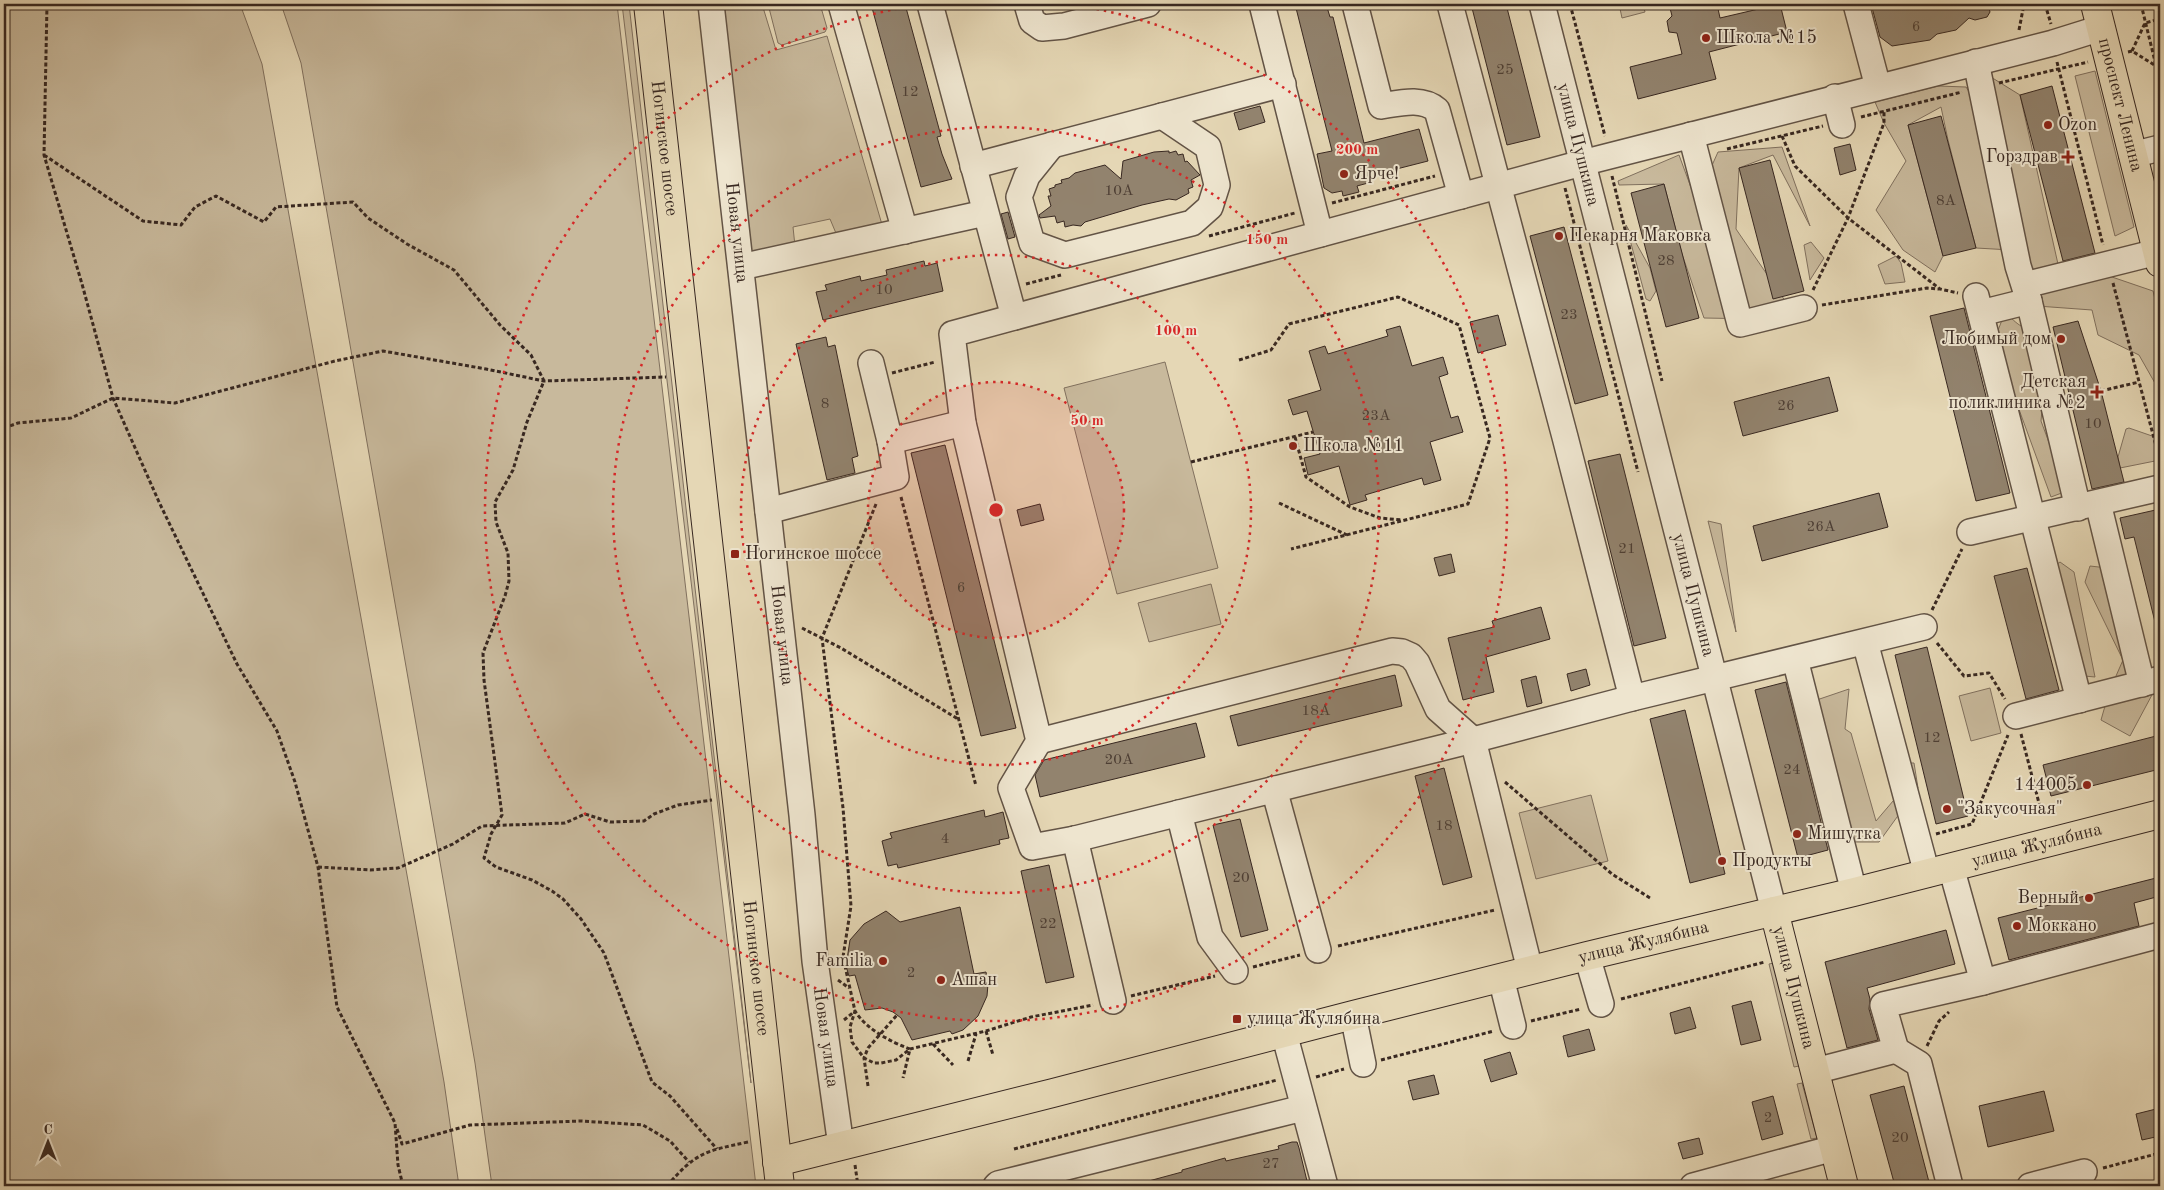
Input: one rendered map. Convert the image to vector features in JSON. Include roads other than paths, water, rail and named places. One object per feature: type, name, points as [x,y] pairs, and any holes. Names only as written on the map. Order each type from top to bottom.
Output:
[{"type":"main road","name":"Ногинское шоссе","points":[[648,4],[779,1174]]},
{"type":"main road","name":"проспект Ленина","points":[[2098,16],[2159,258]]},
{"type":"main road","name":"улица Жулябина","points":[[779,1174],[841,1146],[1530,970],[1939,871],[2160,814]]},
{"type":"main road","name":"улица Пушкина","points":[[1774,911],[1844,1186]]},
{"type":"street","name":"Новая улица","points":[[711,4],[802,815],[815,961],[841,1146]]},
{"type":"street","points":[[841,4],[905,230]]},
{"type":"street","points":[[930,4],[1014,317]]},
{"type":"street","points":[[1028,4],[1032,21],[1042,28],[1064,26],[1148,4]]},
{"type":"street","points":[[1262,4],[1320,234]]},
{"type":"street","points":[[1355,4],[1381,106],[1419,102],[1429,103],[1437,110],[1461,196]]},
{"type":"street","points":[[1450,4],[1632,698]]},
{"type":"street","name":"улица Пушкина","points":[[1542,4],[1774,911]]},
{"type":"street","points":[[1856,4],[1878,87]]},
{"type":"street","points":[[1924,627],[1632,698],[1476,749],[1274,789],[1075,839],[1032,847],[1011,788],[1039,741],[963,423],[954,345],[1014,317],[1582,162],[2053,42],[2098,16]]},
{"type":"street","points":[[1976,62],[2018,266],[2088,506],[2151,681],[2016,716]]},
{"type":"street","points":[[973,166],[1283,84]]},
{"type":"street","points":[[1835,97],[1842,125]]},
{"type":"street","points":[[1052,146],[1028,176],[1020,197],[1032,243],[1065,255],[1192,223],[1210,207],[1217,185],[1208,147],[1162,116]]},
{"type":"street","points":[[1691,135],[1740,324],[1804,308]]},
{"type":"street","points":[[2132,155],[2160,148]]},
{"type":"street","points":[[741,267],[986,213]]},
{"type":"street","points":[[2079,700],[1979,305],[2027,293],[2109,266],[2159,258]]},
{"type":"street","points":[[768,511],[896,477],[890,441],[873,370]]},
{"type":"street","points":[[890,441],[963,423]]},
{"type":"street","points":[[1970,532],[2160,488]]},
{"type":"street","points":[[1865,642],[1918,838],[1939,871],[1983,982]]},
{"type":"street","points":[[1039,741],[1392,651],[1402,652],[1411,656],[1417,663],[1438,709],[1476,749],[1530,970]]},
{"type":"street","points":[[1795,659],[1854,892]]},
{"type":"street","points":[[1274,789],[1318,950]]},
{"type":"street","points":[[1179,812],[1210,937],[1235,971]]},
{"type":"street","points":[[1075,839],[1113,1001]]},
{"type":"street","points":[[1950,1186],[1919,1064],[1896,1050],[1883,1005],[1983,982],[2160,934]]},
{"type":"street","points":[[1587,956],[1601,1004]]},
{"type":"street","points":[[1501,978],[1514,1026]]},
{"type":"street","points":[[1353,1015],[1363,1064]]},
{"type":"street","points":[[1284,1033],[1325,1186]]},
{"type":"street","points":[[1815,1071],[1896,1050]]},
{"type":"street","points":[[996,1186],[1303,1108]]},
{"type":"street","points":[[1693,1186],[1834,1148]]},
{"type":"street","points":[[2030,1186],[2084,1172]]},
{"type":"place","name":"Школа №15","points":[[1706,38]]},
{"type":"place","name":"Ozon","points":[[2048,125]]},
{"type":"place","name":"Горздрав","points":[[2068,157]]},
{"type":"place","name":"Ярче!","points":[[1344,174]]},
{"type":"place","name":"Пекарня Маковка","points":[[1559,236]]},
{"type":"place","name":"Любимый дом","points":[[2061,339]]},
{"type":"place","name":"Детская поликлиника №2","points":[[2097,392]]},
{"type":"place","name":"Школа №11","points":[[1293,446]]},
{"type":"place","name":"Ногинское шоссе","points":[[735,554]]},
{"type":"place","name":"144005","points":[[2087,785]]},
{"type":"place","name":"\"Закусочная\"","points":[[1947,809]]},
{"type":"place","name":"Мишутка","points":[[1797,834]]},
{"type":"place","name":"Продукты","points":[[1722,861]]},
{"type":"place","name":"Верный","points":[[2089,898]]},
{"type":"place","name":"Моккано","points":[[2017,926]]},
{"type":"place","name":"Familia","points":[[883,961]]},
{"type":"place","name":"Ашан","points":[[941,980]]},
{"type":"place","name":"улица Жулябина","points":[[1237,1019]]}]
